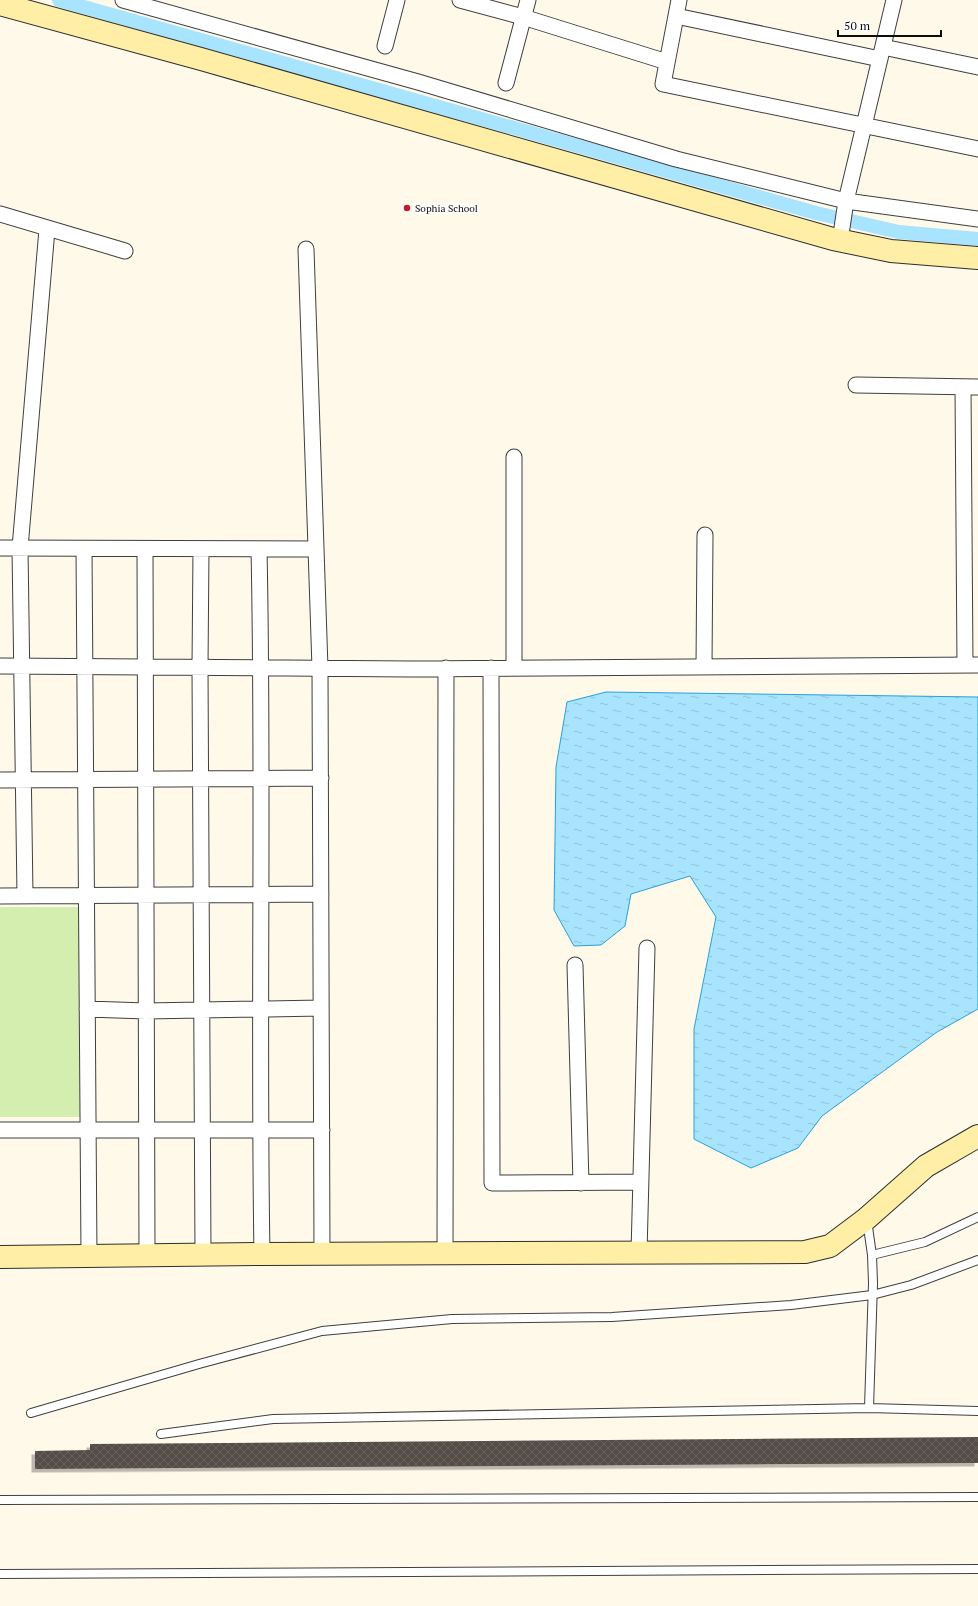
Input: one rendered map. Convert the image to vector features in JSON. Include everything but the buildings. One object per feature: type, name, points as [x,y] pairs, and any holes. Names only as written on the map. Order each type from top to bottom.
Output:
[{"type":"street","points":[[122,0],[418,82],[676,159],[845,206],[978,219]]},
{"type":"street","points":[[385,46],[397,0]]},
{"type":"street","points":[[460,0],[524,17],[667,62]]},
{"type":"street","points":[[506,83],[528,0]]},
{"type":"street","points":[[679,0],[662,84],[978,149]]},
{"type":"street","points":[[841,237],[845,206],[894,0]]},
{"type":"street","points":[[0,4],[201,59],[557,162],[891,251],[978,258]]},
{"type":"street","points":[[676,16],[881,53],[978,67]]},
{"type":"street","points":[[0,214],[46,229],[125,251]]},
{"type":"street","points":[[25,895],[20,548],[46,229]]},
{"type":"street","points":[[306,249],[320,668],[322,1254]]},
{"type":"street","points":[[0,666],[514,668],[971,665],[971,387],[856,385]]},
{"type":"street","points":[[514,457],[514,668]]},
{"type":"street","points":[[704,667],[705,535]]},
{"type":"street","points":[[0,548],[316,548]]},
{"type":"street","points":[[259,548],[262,778],[260,1009],[262,1254]]},
{"type":"street","points":[[84,549],[89,1257]]},
{"type":"street","points":[[145,549],[147,1255]]},
{"type":"street","points":[[201,549],[200,778],[203,1255]]},
{"type":"street","points":[[445,1254],[446,668]]},
{"type":"street","points":[[490,668],[492,1183],[640,1182]]},
{"type":"street","points":[[0,780],[321,778]]},
{"type":"street","points":[[0,896],[86,894],[321,894]]},
{"type":"street","points":[[638,1253],[647,948]]},
{"type":"street","points":[[575,964],[581,1183]]},
{"type":"street","points":[[87,1009],[146,1011],[321,1008]]},
{"type":"street","points":[[0,1130],[322,1130]]},
{"type":"street","points":[[0,1257],[262,1254],[805,1252],[830,1246],[866,1219],[926,1166],[978,1136]]},
{"type":"lane","points":[[872,1255],[925,1242],[978,1217]]},
{"type":"lane","points":[[866,1219],[872,1255],[869,1408]]},
{"type":"lane","points":[[31,1413],[199,1364],[322,1331],[452,1319],[612,1317],[791,1305],[872,1295],[911,1284],[978,1260]]},
{"type":"lane","points":[[161,1434],[273,1419],[869,1408],[978,1411]]},
{"type":"lane","points":[[0,1500],[978,1497]]},
{"type":"lane","points":[[0,1574],[978,1569]]},
{"type":"green space","points":[[0,907],[90,907],[90,1117],[0,1117]]},
{"type":"water","points":[[606,692],[978,697],[978,1009],[937,1032],[822,1116],[798,1148],[751,1168],[694,1139],[694,1029],[716,917],[690,876],[631,894],[625,926],[601,945],[574,946],[554,910],[556,767],[567,702]]},
{"type":"waterway","points":[[59,0],[816,213],[899,232],[978,239]]},
{"type":"place","name":"Sophia School","points":[[407,208]]}]
